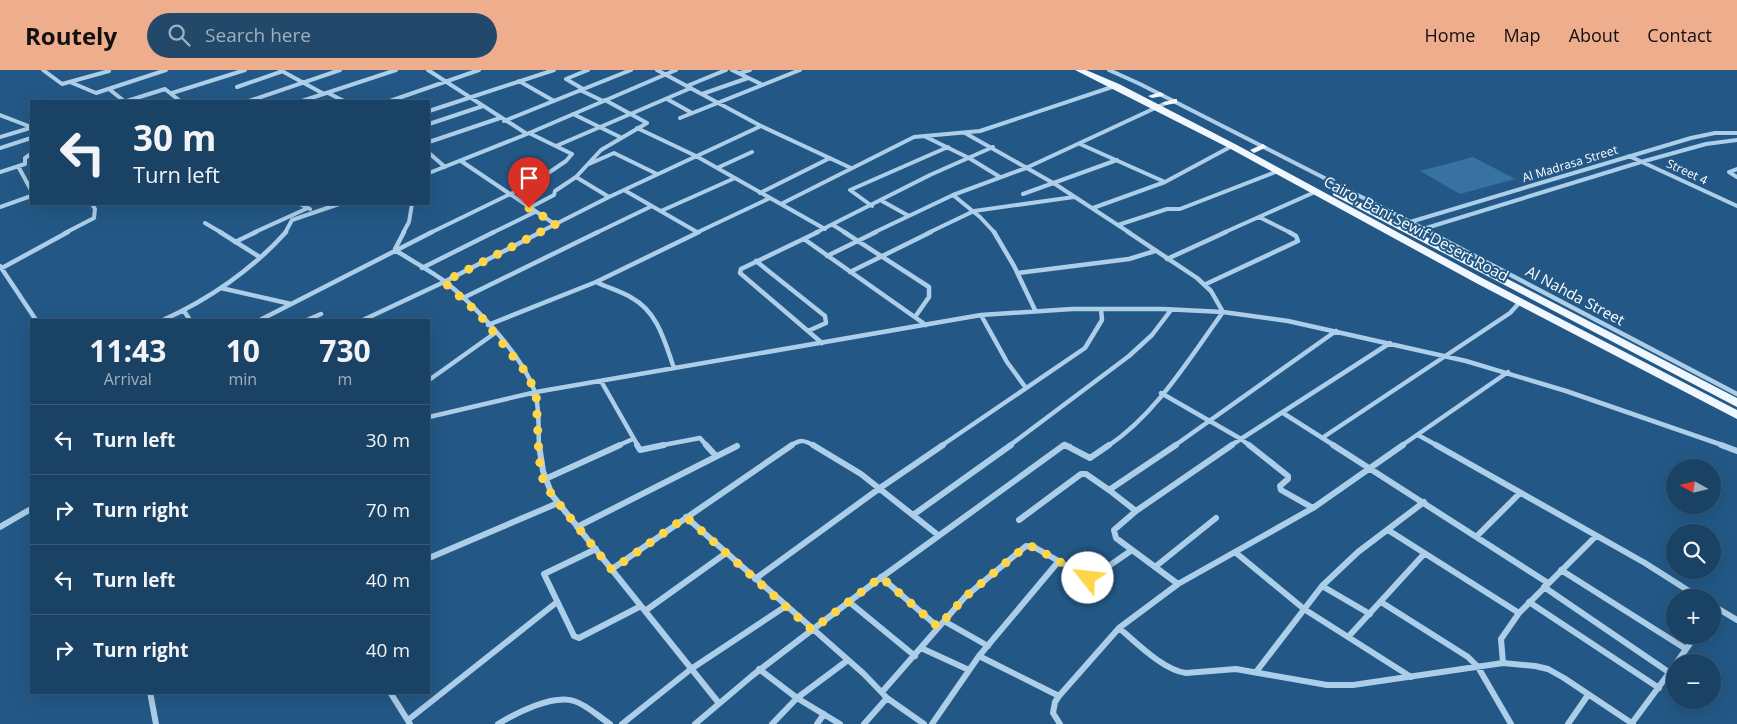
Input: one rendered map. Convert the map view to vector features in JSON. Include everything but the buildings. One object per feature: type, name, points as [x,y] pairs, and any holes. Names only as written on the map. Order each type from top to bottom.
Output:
[{"type":"main road","name":"Cairo, Bani Sewif Desert Road","points":[[1079,70],[1116,86],[1161,100],[1232,146],[1316,192],[1480,281],[1737,415]]},
{"type":"main road","name":"Cairo, Bani Sewif Desert Road","points":[[1095,70],[1258,148],[1497,273],[1737,403]]},
{"type":"main road","points":[[1480,281],[1497,273]]},
{"type":"street","points":[[43,70],[60,84],[110,72]]},
{"type":"street","points":[[70,82],[94,93],[166,70]]},
{"type":"street","points":[[172,93],[245,70]]},
{"type":"street","points":[[252,100],[340,70]]},
{"type":"street","points":[[305,100],[396,70]]},
{"type":"street","points":[[262,319],[395,250],[510,195],[548,174],[571,155],[572,153],[504,121],[471,97],[428,70]]},
{"type":"street","points":[[393,100],[479,70]]},
{"type":"street","points":[[430,111],[554,70]]},
{"type":"street","points":[[529,208],[554,195],[555,190],[576,177],[601,150],[648,122],[582,90],[566,79],[588,70]]},
{"type":"street","points":[[504,121],[631,70]]},
{"type":"street","points":[[657,70],[761,126],[851,168]]},
{"type":"street","points":[[430,173],[676,70]]},
{"type":"street","points":[[687,86],[726,70]]},
{"type":"street","points":[[732,70],[762,85]]},
{"type":"street","points":[[740,74],[750,70]]},
{"type":"street","points":[[680,118],[800,70]]},
{"type":"street","points":[[1109,70],[1161,100]]},
{"type":"street","points":[[237,87],[282,71],[342,100]]},
{"type":"street","points":[[702,94],[748,78]]},
{"type":"street","points":[[519,81],[554,101]]},
{"type":"street","points":[[781,204],[908,139],[923,135],[980,131],[1116,86]]},
{"type":"street","points":[[556,146],[691,88]]},
{"type":"street","points":[[109,89],[125,100]]},
{"type":"street","points":[[129,100],[164,89],[172,93],[179,100]]},
{"type":"street","points":[[666,99],[692,113]]},
{"type":"street","points":[[827,256],[953,195],[1026,168],[1080,144],[1161,100]]},
{"type":"street","points":[[430,124],[483,106]]},
{"type":"street","points":[[573,114],[620,137]]},
{"type":"street","points":[[0,115],[30,127]]},
{"type":"street","points":[[430,142],[500,118]]},
{"type":"street","points":[[365,319],[444,282],[609,197],[761,126]]},
{"type":"street","points":[[0,137],[30,127]]},
{"type":"street","points":[[637,128],[696,156],[825,229]]},
{"type":"street","points":[[966,133],[1055,184],[1206,284],[1223,312]]},
{"type":"street","name":"Al Madrasa Street","points":[[1410,222],[1702,135],[1737,133]]},
{"type":"street","points":[[923,135],[969,158],[1000,177]]},
{"type":"street","points":[[0,148],[30,138]]},
{"type":"street","name":"Al Madrasa Street","points":[[1423,229],[1641,162],[1706,144],[1737,140]]},
{"type":"street","points":[[1080,144],[1165,182]]},
{"type":"street","points":[[1093,208],[1165,182],[1232,146]]},
{"type":"street","points":[[872,206],[850,190],[948,147]]},
{"type":"street","points":[[822,343],[740,273],[743,267],[804,240],[930,175],[993,147]]},
{"type":"street","name":"Al Nahda Street","points":[[1258,148],[1410,222],[1497,273],[1737,394]]},
{"type":"street","points":[[717,168],[752,152]]},
{"type":"street","points":[[587,165],[614,153],[657,174]]},
{"type":"street","points":[[430,154],[445,167]]},
{"type":"street","points":[[0,172],[26,163],[24,158],[30,155]]},
{"type":"street","name":"Street 4","points":[[1629,156],[1737,206]]},
{"type":"street","points":[[760,193],[830,158]]},
{"type":"street","points":[[1023,194],[1117,160]]},
{"type":"street","points":[[461,161],[535,212],[556,224]]},
{"type":"street","points":[[18,166],[30,185]]},
{"type":"street","points":[[1737,168],[1729,172],[1737,177]]},
{"type":"street","points":[[1118,225],[1167,209],[1180,210],[1278,171]]},
{"type":"street","points":[[576,177],[609,197]]},
{"type":"street","points":[[661,211],[735,178]]},
{"type":"street","points":[[624,190],[697,232]]},
{"type":"street","points":[[1167,259],[1316,192]]},
{"type":"street","points":[[953,195],[974,211],[990,227],[1018,273],[1035,310]]},
{"type":"street","points":[[0,207],[30,196]]},
{"type":"street","points":[[850,272],[974,211],[1075,197]]},
{"type":"street","points":[[488,325],[596,282],[770,198]]},
{"type":"street","points":[[882,201],[909,216]]},
{"type":"street","points":[[35,319],[1,267],[95,217],[95,209],[93,205]]},
{"type":"street","points":[[302,205],[314,212]]},
{"type":"street","points":[[166,319],[184,312],[221,288],[286,233],[292,220],[336,205]]},
{"type":"street","points":[[395,250],[409,222],[412,205]]},
{"type":"street","points":[[463,298],[652,206]]},
{"type":"street","points":[[235,242],[308,208]]},
{"type":"street","points":[[422,268],[535,212]]},
{"type":"street","points":[[1206,284],[1298,241],[1296,236],[1259,217]]},
{"type":"street","points":[[205,223],[258,256]]},
{"type":"street","points":[[834,225],[929,287],[929,297],[915,317]]},
{"type":"street","points":[[804,240],[926,325]]},
{"type":"street","points":[[395,250],[444,282],[463,298],[495,332],[524,370],[536,392],[539,458],[543,480],[558,503],[718,702]]},
{"type":"street","points":[[1018,273],[1129,259],[1156,251]]},
{"type":"street","points":[[756,261],[825,316],[826,323],[808,331]]},
{"type":"street","points":[[596,282],[638,301],[647,309],[660,330],[674,368]]},
{"type":"street","points":[[221,288],[291,304]]},
{"type":"street","points":[[1322,438],[1510,313],[1520,302]]},
{"type":"street","points":[[755,579],[880,488],[1085,348],[1102,320],[1101,309]]},
{"type":"street","points":[[430,417],[536,392],[981,315],[1035,310],[1170,310],[1223,312],[1287,321],[1445,356],[1508,372],[1664,424],[1737,451]]},
{"type":"street","points":[[913,515],[1052,415],[1127,356],[1163,322],[1170,310]]},
{"type":"street","points":[[184,312],[189,319]]},
{"type":"street","points":[[695,724],[718,702],[759,669],[848,601],[1064,445],[1091,458],[1130,426],[1162,393],[1223,312]]},
{"type":"street","points":[[309,319],[321,314]]},
{"type":"street","points":[[981,315],[1007,362],[1026,388]]},
{"type":"street","points":[[1109,490],[1336,331]]},
{"type":"street","points":[[430,379],[495,332]]},
{"type":"street","points":[[1178,584],[1116,538],[1113,533],[1136,511],[1241,439],[1390,343]]},
{"type":"street","points":[[1060,724],[1054,717],[1052,708],[1059,696],[1119,628],[1178,584],[1313,508],[1508,372]]},
{"type":"street","points":[[601,381],[640,450],[701,438],[716,456]]},
{"type":"street","points":[[1162,393],[1241,439],[1288,476],[1288,479],[1279,487],[1281,490],[1313,508]]},
{"type":"street","points":[[1283,413],[1477,536],[1666,669]]},
{"type":"street","points":[[1418,435],[1685,589]]},
{"type":"street","points":[[543,480],[633,439]]},
{"type":"street","points":[[612,570],[799,440],[804,440],[861,474],[938,536]]},
{"type":"street","points":[[578,527],[736,446]]},
{"type":"street","points":[[1019,520],[1081,474],[1086,474],[1136,511]]},
{"type":"street","points":[[1477,536],[1520,493]]},
{"type":"street","points":[[1256,672],[1322,586],[1358,552],[1424,502]]},
{"type":"street","points":[[430,558],[558,503]]},
{"type":"street","points":[[0,526],[30,510]]},
{"type":"street","points":[[686,517],[848,660],[884,695],[924,724]]},
{"type":"street","points":[[1155,567],[1216,518]]},
{"type":"street","points":[[1388,530],[1519,613]]},
{"type":"street","points":[[1503,663],[1501,639],[1519,613],[1596,536]]},
{"type":"street","points":[[864,724],[921,648],[965,597],[1026,546],[1034,547],[1090,579],[1132,550]]},
{"type":"street","points":[[596,549],[544,574],[556,602],[576,638],[643,609],[726,553]]},
{"type":"street","points":[[1235,552],[1304,609],[1411,677]]},
{"type":"street","points":[[1349,636],[1424,554]]},
{"type":"street","points":[[932,724],[979,656],[1058,562]]},
{"type":"street","points":[[1562,570],[1686,649]]},
{"type":"street","points":[[881,577],[938,627]]},
{"type":"street","points":[[1322,586],[1370,614]]},
{"type":"street","points":[[848,601],[915,656]]},
{"type":"street","points":[[391,694],[409,722],[556,602]]},
{"type":"street","points":[[1381,602],[1459,650],[1478,667],[1510,724]]},
{"type":"street","points":[[1529,602],[1658,688]]},
{"type":"street","points":[[622,724],[691,669],[786,606]]},
{"type":"street","points":[[1721,612],[1737,620]]},
{"type":"street","points":[[944,621],[988,646]]},
{"type":"street","points":[[1119,628],[1165,665],[1178,672],[1186,673],[1218,668],[1256,672],[1327,685],[1353,685],[1503,663],[1535,666],[1548,669],[1632,724],[1666,677]]},
{"type":"street","points":[[1683,654],[1690,644]]},
{"type":"street","points":[[921,648],[969,670]]},
{"type":"street","points":[[979,656],[1059,696]]},
{"type":"street","points":[[772,724],[797,698],[848,660]]},
{"type":"street","points":[[759,669],[797,698],[840,724]]},
{"type":"street","points":[[150,694],[156,724]]},
{"type":"street","points":[[1568,724],[1588,695]]},
{"type":"street","points":[[498,724],[515,715],[554,701],[566,699],[575,701],[610,724]]},
{"type":"street","points":[[817,724],[824,714]]},
{"type":"shaded area","points":[[1473,157],[1515,179],[1460,194],[1420,171]]},
{"type":"route","points":[[529,208],[556,224],[444,282],[479,314],[524,370],[536,392],[539,458],[543,480],[552,495],[612,570],[686,517],[812,630],[881,577],[938,627],[983,580],[1029,545],[1088,578]]}]
